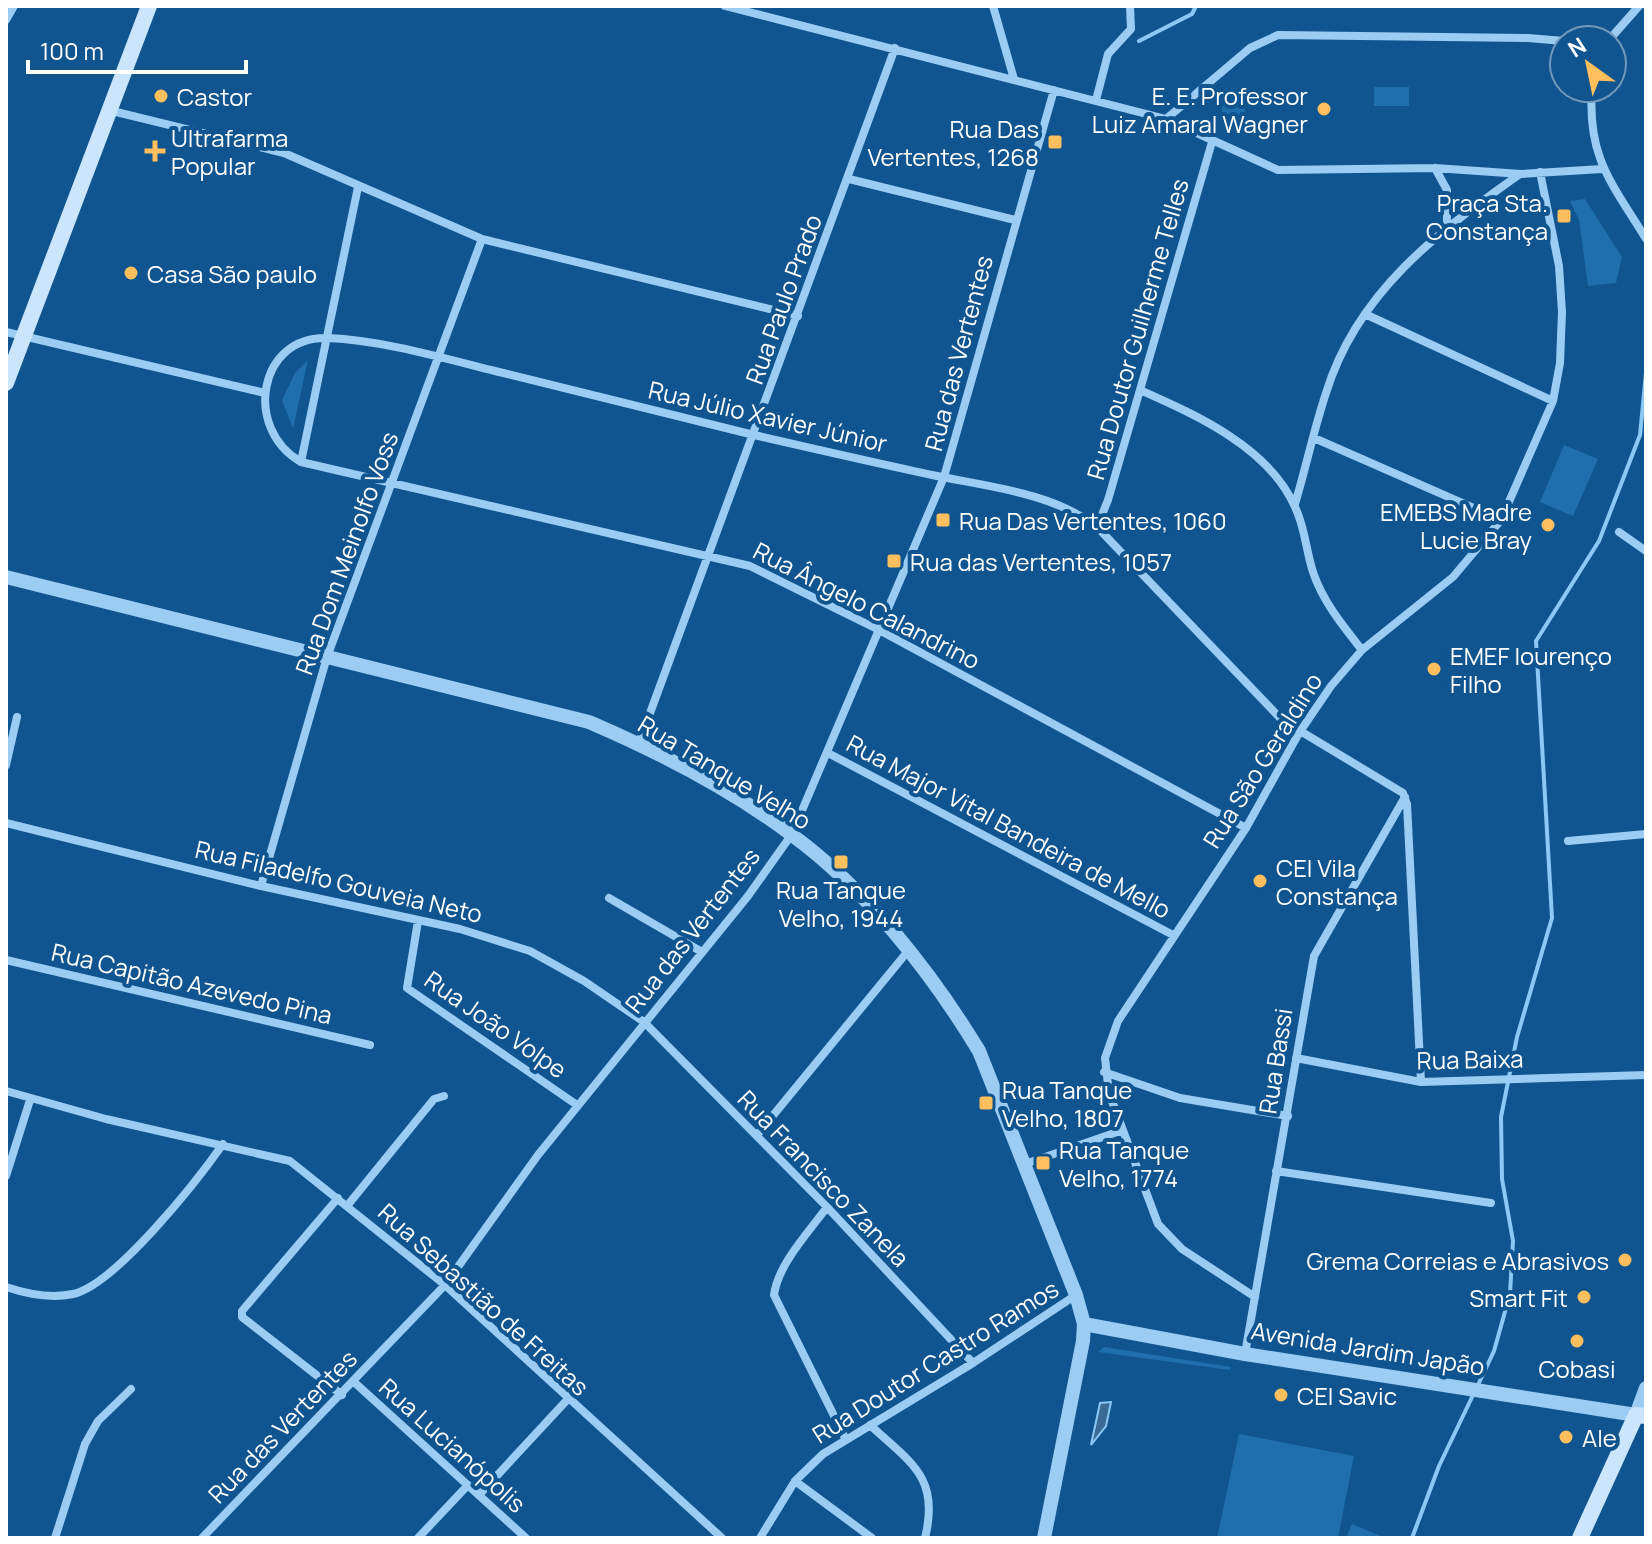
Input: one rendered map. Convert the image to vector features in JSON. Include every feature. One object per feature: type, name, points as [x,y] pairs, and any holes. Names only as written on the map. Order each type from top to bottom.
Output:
[{"type":"main road","points":[[6,383],[149,6]]},
{"type":"main road","points":[[1580,1538],[1641,1415]]},
{"type":"street","points":[[6,20],[14,6]]},
{"type":"street","points":[[725,6],[1166,119],[1264,166],[1293,172],[1435,168],[1521,174],[1602,169]]},
{"type":"street","points":[[993,6],[1014,79]]},
{"type":"street","points":[[1096,100],[1108,54],[1131,29],[1130,6]]},
{"type":"street","points":[[1622,24],[1639,6]]},
{"type":"street","points":[[1166,119],[1250,48],[1278,35],[1548,40]]},
{"type":"street","name":"Rua Paulo Prado","points":[[639,743],[895,48]]},
{"type":"street","name":"Rua das Vertentes","points":[[202,1538],[445,1285],[577,1105],[702,952],[792,834],[944,477],[1054,90]]},
{"type":"street","points":[[1591,104],[1594,149],[1602,169],[1642,228],[1646,239]]},
{"type":"street","points":[[107,110],[246,141],[284,153],[482,239],[798,316]]},
{"type":"street","name":"Rua Doutor Guilherme Telles","points":[[1097,527],[1212,142]]},
{"type":"street","points":[[1435,168],[1447,190],[1447,225]]},
{"type":"street","name":"Rua São Geraldino","points":[[1104,1072],[1109,1042],[1118,1021],[1246,828],[1299,733],[1331,686],[1362,650],[1453,577],[1501,520],[1553,401],[1562,312],[1559,266],[1540,172]]},
{"type":"street","points":[[1295,504],[1337,363],[1365,314],[1392,276],[1447,225],[1521,174]]},
{"type":"street","points":[[849,179],[1015,220]]},
{"type":"street","points":[[329,338],[306,341],[287,353],[272,371],[265,393],[265,415],[272,435],[286,452],[301,462],[329,338],[358,187]]},
{"type":"street","name":"Rua Dom Meinolfo Voss","points":[[261,886],[327,657],[482,239]]},
{"type":"street","points":[[1365,314],[1553,401]]},
{"type":"street","points":[[6,332],[265,393]]},
{"type":"street","name":"Rua Júlio Xavier Júnior","points":[[329,338],[438,357],[1065,507],[1097,527],[1282,720],[1299,733],[1391,783],[1406,800]]},
{"type":"street","points":[[1140,390],[1185,409],[1238,443],[1269,471],[1295,504],[1320,588],[1362,650]]},
{"type":"street","points":[[1314,438],[1501,520]]},
{"type":"street","name":"Rua Ângelo Calandrino","points":[[301,462],[750,566],[879,630],[1246,828]]},
{"type":"street","points":[[1619,532],[1646,551]]},
{"type":"street","name":"Rua Tanque Velho","points":[[6,577],[589,722],[639,743],[792,834],[826,863],[908,951],[959,1017],[979,1051],[1076,1295],[1084,1324],[1044,1538]]},
{"type":"street","points":[[6,765],[17,717]]},
{"type":"street","name":"Rua Major Vital Bandeira de Mello","points":[[828,753],[1173,935]]},
{"type":"street","points":[[1406,800],[1421,1082]]},
{"type":"street","name":"Rua Bassi","points":[[1245,1354],[1314,956],[1406,800]]},
{"type":"street","name":"Rua Filadelfo Gouveia Neto","points":[[6,823],[261,886],[497,939],[530,951],[609,996],[644,1022]]},
{"type":"street","points":[[1568,841],[1646,834]]},
{"type":"street","points":[[609,898],[702,952]]},
{"type":"street","name":"Rua João Volpe","points":[[418,921],[407,988],[577,1105]]},
{"type":"street","points":[[757,1135],[908,951]]},
{"type":"street","name":"Rua Capitão Azevedo Pina","points":[[6,960],[370,1045]]},
{"type":"street","name":"Rua Francisco Zanela","points":[[644,1022],[827,1207],[973,1363]]},
{"type":"street","name":"Rua Baixa","points":[[1296,1058],[1421,1082],[1646,1075]]},
{"type":"street","points":[[1104,1072],[1180,1098],[1288,1116]]},
{"type":"street","points":[[1104,1072],[1158,1224],[1168,1237],[1255,1297]]},
{"type":"street","name":"Rua Sebastião de Freitas","points":[[6,1091],[30,1100],[290,1161],[445,1285],[567,1400],[722,1538]]},
{"type":"street","points":[[347,1206],[434,1099],[444,1096]]},
{"type":"street","points":[[6,1176],[30,1100]]},
{"type":"street","points":[[1025,1164],[1123,1130]]},
{"type":"street","points":[[6,1287],[45,1296],[73,1294],[93,1286],[148,1233],[223,1144]]},
{"type":"street","points":[[1276,1171],[1491,1203]]},
{"type":"street","points":[[338,1198],[242,1311],[242,1317],[342,1395]]},
{"type":"street","points":[[827,1207],[785,1267],[774,1295],[846,1440]]},
{"type":"street","name":"Rua Doutor Castro Ramos","points":[[760,1538],[795,1481],[823,1454],[973,1363],[1076,1295]]},
{"type":"street","name":"Avenida Jardim Japão","points":[[1084,1324],[1245,1354],[1641,1415]]},
{"type":"street","name":"Rua Lucianópolis","points":[[354,1382],[526,1538]]},
{"type":"street","points":[[1641,1415],[1646,1388]]},
{"type":"street","points":[[55,1538],[85,1444],[98,1421],[131,1389]]},
{"type":"street","points":[[479,1495],[567,1400]]},
{"type":"street","points":[[870,1425],[914,1466],[928,1486],[932,1513],[925,1538]]},
{"type":"street","points":[[795,1481],[872,1538]]},
{"type":"street","points":[[418,1538],[468,1485]]},
{"type":"shaded area","points":[[1374,87],[1409,87],[1409,106],[1374,106]]},
{"type":"shaded area","points":[[1222,88],[1245,89],[1245,127],[1227,127],[1228,115],[1222,114]]},
{"type":"shaded area","points":[[1585,199],[1622,257],[1616,283],[1588,286],[1579,220],[1570,201]]},
{"type":"shaded area","points":[[308,360],[293,429],[282,400],[295,373]]},
{"type":"shaded area","points":[[1564,445],[1598,459],[1573,516],[1540,502]]},
{"type":"shaded area","points":[[1104,1347],[1231,1367],[1230,1370],[1098,1352]]},
{"type":"shaded area","points":[[1111,1402],[1106,1426],[1091,1445],[1100,1403]]},
{"type":"shaded area","points":[[1239,1434],[1354,1456],[1338,1538],[1217,1538]]},
{"type":"shaded area","points":[[1352,1524],[1385,1538],[1346,1538]]},
{"type":"waterway","points":[[1139,41],[1192,14],[1196,6]]},
{"type":"waterway","points":[[1478,1385],[1494,1351],[1510,1294],[1513,1241],[1502,1179],[1501,1117],[1517,1037],[1552,918],[1536,641],[1599,541],[1640,435],[1646,373]]},
{"type":"waterway","points":[[1412,1538],[1439,1466],[1474,1393]]},
{"type":"place","name":"Castor","points":[[161,96]]},
{"type":"place","name":"E. E. Professor Luiz Amaral Wagner","points":[[1324,109]]},
{"type":"place","name":"Rua Das Vertentes, 1268","points":[[1055,142]]},
{"type":"place","name":"Ultrafarma Popular","points":[[155,151]]},
{"type":"place","name":"Praça Sta. Constança","points":[[1564,216]]},
{"type":"place","name":"Casa São paulo","points":[[131,273]]},
{"type":"place","name":"Rua Das Vertentes, 1060","points":[[943,520]]},
{"type":"place","name":"EMEBS Madre Lucie Bray","points":[[1548,525]]},
{"type":"place","name":"Rua das Vertentes, 1057","points":[[894,561]]},
{"type":"place","name":"EMEF lourenço Filho","points":[[1434,669]]},
{"type":"place","name":"Rua Tanque Velho, 1944","points":[[841,862]]},
{"type":"place","name":"CEI Vila Constança","points":[[1260,881]]},
{"type":"place","name":"Rua Tanque Velho, 1807","points":[[986,1103]]},
{"type":"place","name":"Rua Tanque Velho, 1774","points":[[1043,1163]]},
{"type":"place","name":"Grema Correias e Abrasivos","points":[[1625,1260]]},
{"type":"place","name":"Smart Fit","points":[[1584,1297]]},
{"type":"place","name":"Cobasi","points":[[1577,1341]]},
{"type":"place","name":"CEI Savic","points":[[1281,1395]]},
{"type":"place","name":"Ale","points":[[1566,1437]]}]
